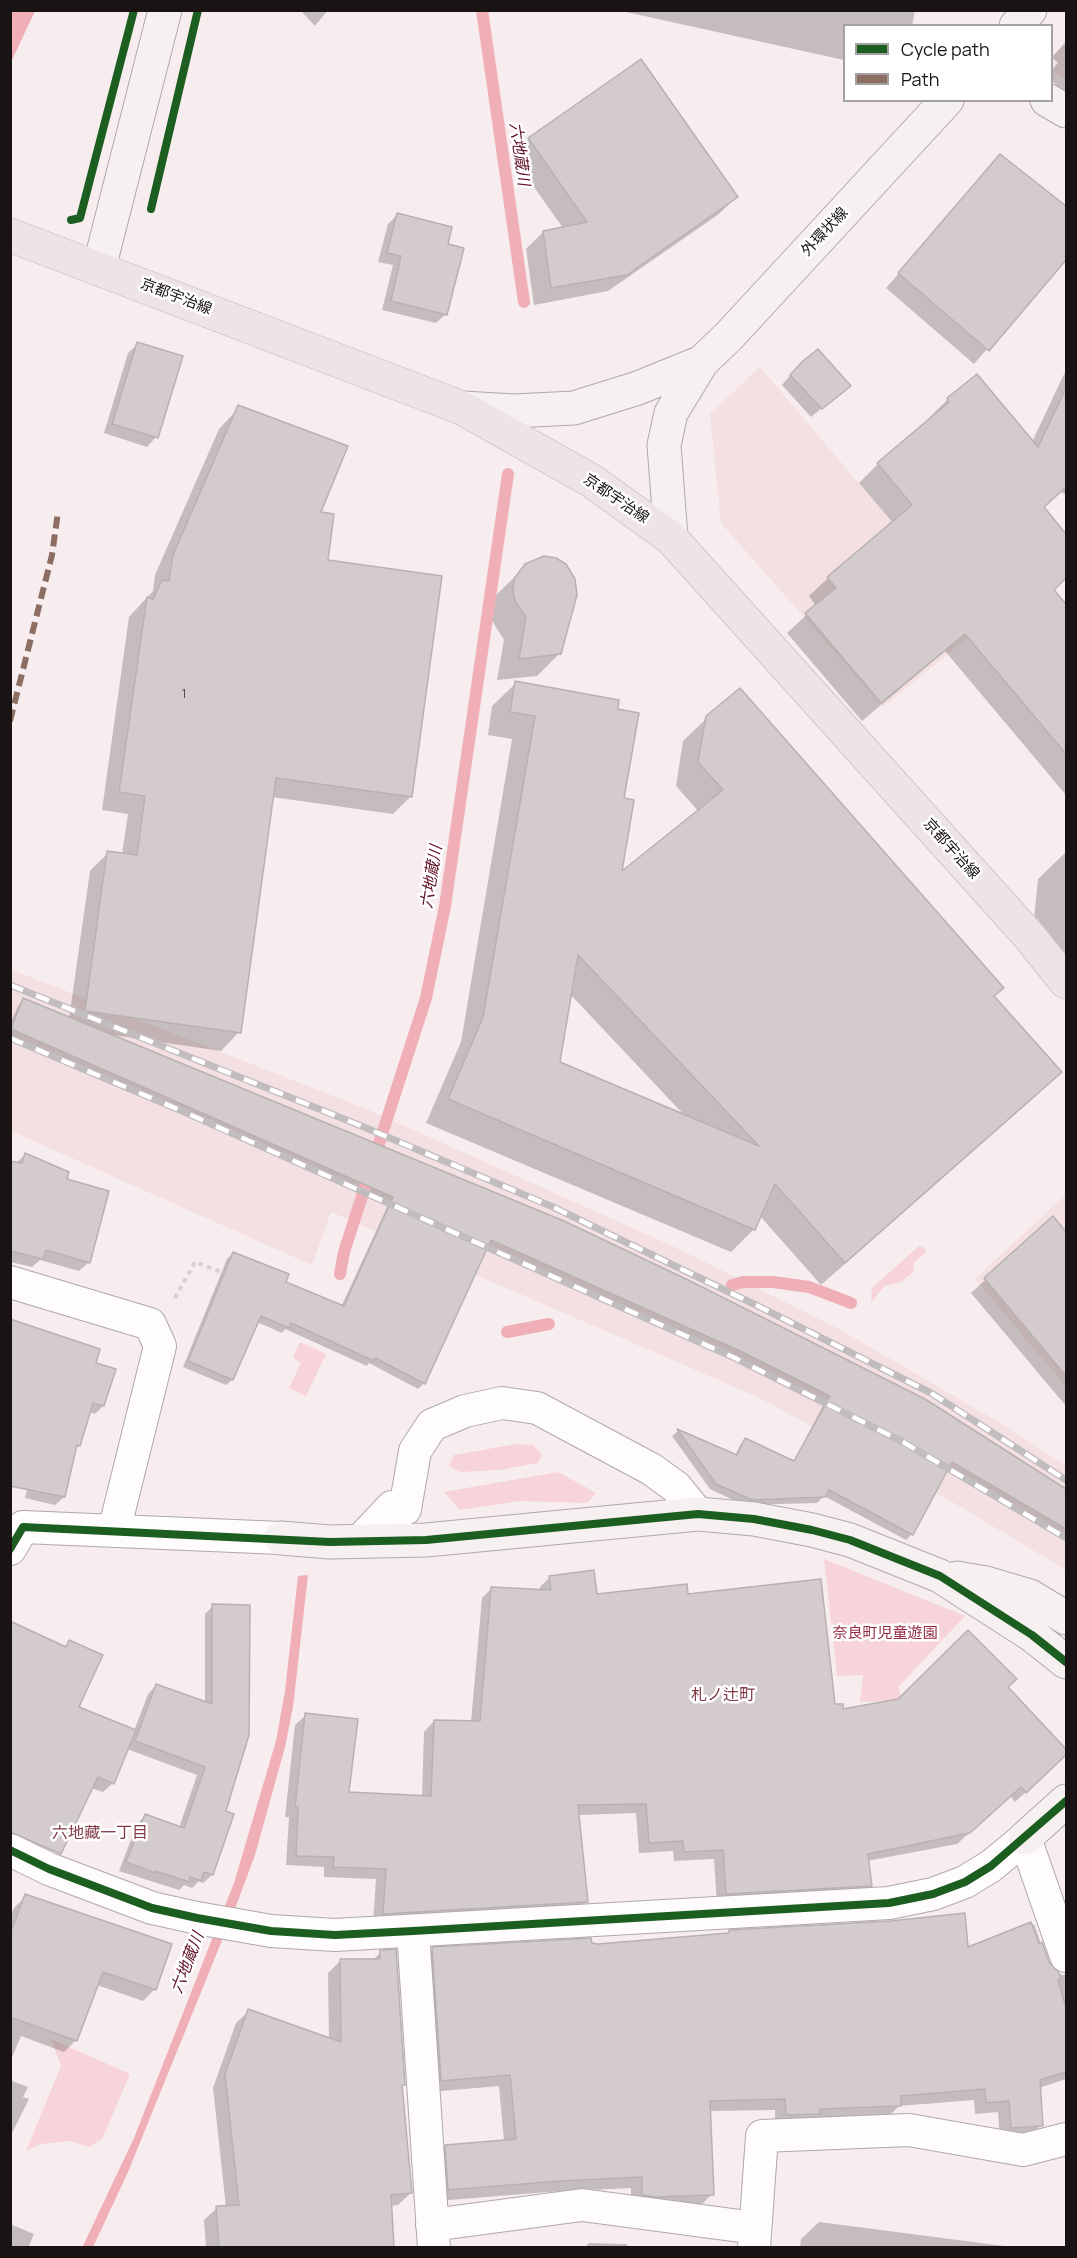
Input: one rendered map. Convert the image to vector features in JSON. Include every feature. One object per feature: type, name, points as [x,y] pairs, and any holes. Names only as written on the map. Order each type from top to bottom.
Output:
[{"type":"main road","name":"京都宇治線","points":[[10,235],[462,408],[592,481],[671,538],[1029,936],[1066,982]]},
{"type":"street","points":[[99,268],[165,10]]},
{"type":"street","points":[[1018,24],[1030,10]]},
{"type":"street","name":"外環状線","points":[[671,538],[664,445],[671,413],[702,362],[729,336],[945,102]]},
{"type":"street","points":[[1050,102],[1066,111]]},
{"type":"street","name":"外環状線","points":[[462,408],[514,411],[574,408],[638,388],[702,362]]},
{"type":"street","points":[[10,1282],[150,1324],[160,1346],[114,1531]]},
{"type":"street","points":[[345,1541],[392,1507],[405,1509],[415,1451],[432,1425],[465,1411],[502,1403],[537,1408],[651,1469],[676,1487],[698,1514]]},
{"type":"street","points":[[15,1530],[114,1531],[345,1541],[426,1540],[698,1514],[754,1519],[812,1530],[875,1549],[940,1575],[1032,1635],[1066,1662]]},
{"type":"street","points":[[940,1575],[986,1583],[1030,1596],[1066,1618]]},
{"type":"street","points":[[10,1850],[49,1869],[152,1908],[271,1931],[336,1935],[889,1903],[933,1894],[965,1882],[990,1866],[1025,1838],[1066,1801]]},
{"type":"street","points":[[1025,1838],[1066,1956]]},
{"type":"street","points":[[413,1931],[433,2236],[582,2205],[755,2238],[762,2136],[909,2130],[1023,2150],[1066,2139]]},
{"type":"path","points":[[152,1329],[161,1323],[195,1262],[224,1273]]},
{"type":"shaded area","points":[[10,11],[35,11],[11,62]]},
{"type":"shaded area","points":[[1066,40],[1066,80],[1053,73],[1053,56]]},
{"type":"shaded area","points":[[760,367],[981,627],[883,707],[721,523],[710,414]]},
{"type":"shaded area","points":[[10,969],[371,1111],[668,1244],[839,1329],[1007,1427],[1066,1466],[1066,1570],[949,1500],[758,1397],[331,1212],[312,1265],[11,1131]]},
{"type":"shaded area","points":[[1066,1194],[1066,1387],[975,1279]]},
{"type":"shaded area","points":[[308,1575],[293,1707],[285,1747],[255,1855],[128,2172],[93,2247],[82,2248],[134,2138],[234,1883],[276,1741],[285,1691],[298,1576]]},
{"type":"green space","points":[[919,1246],[926,1252],[914,1263],[913,1272],[901,1282],[885,1286],[871,1302],[872,1288]]},
{"type":"green space","points":[[300,1342],[326,1354],[306,1396],[289,1388],[301,1363],[293,1358]]},
{"type":"green space","points":[[517,1444],[533,1445],[542,1454],[538,1463],[499,1470],[460,1472],[449,1466],[454,1455]]},
{"type":"green space","points":[[558,1472],[596,1493],[587,1503],[519,1501],[460,1510],[444,1492]]},
{"type":"green space","name":"奈良町児童遊園","points":[[824,1559],[965,1616],[899,1686],[901,1701],[860,1702],[863,1675],[837,1676]]},
{"type":"green space","points":[[51,2039],[130,2074],[102,2139],[89,2147],[70,2141],[40,2144],[26,2151],[61,2066]]},
{"type":"building","points":[[641,59],[738,197],[627,275],[551,288],[543,231],[587,222],[528,138]]},
{"type":"building","points":[[1000,154],[1066,206],[1066,260],[989,351],[898,273]]},
{"type":"building","points":[[397,213],[452,227],[448,244],[464,248],[447,315],[391,301],[401,256],[387,253]]},
{"type":"building","points":[[137,342],[183,356],[158,438],[112,424]]},
{"type":"building","points":[[818,349],[851,386],[822,409],[790,375]]},
{"type":"building","points":[[977,374],[1038,447],[1066,388],[1066,487],[1044,507],[1066,534],[1066,578],[1054,590],[1066,604],[1066,754],[965,634],[881,703],[805,613],[836,588],[827,577],[912,505],[877,463],[949,402],[947,398]]},
{"type":"building","points":[[238,405],[348,446],[321,512],[334,514],[328,560],[442,576],[412,797],[276,778],[241,1033],[85,1011],[107,851],[137,855],[145,796],[119,792],[147,597],[153,599],[162,580],[169,581],[173,555]]},
{"type":"building","points":[[544,556],[556,558],[566,564],[575,579],[577,595],[561,654],[519,659],[526,617],[515,601],[514,579],[525,564]]},
{"type":"building","points":[[515,681],[619,700],[618,709],[639,713],[624,798],[634,800],[622,871],[723,790],[698,762],[706,716],[740,688],[1004,988],[994,996],[1062,1072],[845,1263],[775,1184],[755,1230],[448,1099],[483,1017],[535,716],[510,712]],"holes":[[[578,955],[759,1146],[560,1062]]]},
{"type":"building","points":[[23,998],[564,1221],[686,1279],[925,1399],[1066,1489],[1066,1529],[952,1462],[913,1535],[829,1490],[825,1497],[752,1500],[716,1484],[677,1429],[737,1455],[745,1438],[794,1461],[830,1396],[740,1351],[491,1240],[425,1384],[375,1358],[374,1361],[291,1323],[289,1328],[261,1316],[233,1380],[188,1361],[233,1252],[289,1274],[286,1282],[344,1306],[393,1197],[11,1029]]},
{"type":"building","points":[[25,1153],[69,1172],[67,1179],[109,1191],[90,1263],[46,1250],[43,1259],[10,1251],[10,1161],[22,1163]]},
{"type":"building","points":[[1053,1216],[1066,1232],[1066,1376],[984,1278]]},
{"type":"building","points":[[10,1319],[100,1349],[96,1363],[116,1369],[104,1406],[93,1403],[80,1446],[77,1445],[65,1497],[10,1486]]},
{"type":"building","points":[[594,1570],[597,1594],[687,1584],[688,1594],[821,1579],[835,1704],[843,1704],[843,1709],[898,1699],[968,1630],[1017,1679],[1008,1687],[1066,1749],[1066,1755],[1026,1793],[1021,1787],[970,1833],[868,1854],[872,1886],[726,1894],[723,1850],[684,1852],[683,1841],[649,1843],[646,1804],[578,1805],[588,1902],[383,1914],[386,1869],[333,1867],[334,1857],[296,1856],[298,1807],[295,1807],[305,1713],[358,1719],[349,1792],[431,1796],[434,1720],[480,1721],[491,1587],[551,1590],[549,1576]]},
{"type":"building","points":[[212,1604],[250,1605],[249,1735],[226,1811],[234,1814],[213,1875],[204,1872],[201,1881],[190,1877],[189,1882],[126,1862],[145,1814],[184,1828],[205,1767],[135,1741],[156,1684],[212,1704]]},
{"type":"building","points":[[10,1621],[66,1647],[69,1640],[103,1655],[79,1707],[136,1730],[114,1784],[98,1777],[61,1854],[10,1832]]},
{"type":"building","points":[[25,1894],[172,1944],[156,1990],[103,1972],[77,2041],[10,2017],[10,1934]]},
{"type":"building","points":[[965,1913],[968,1947],[1031,1922],[1039,1944],[1042,1942],[1049,1962],[1058,1971],[1061,1979],[1058,1980],[1066,2008],[1066,2072],[1040,2080],[1043,2126],[1011,2128],[1009,2101],[986,2103],[985,2089],[901,2096],[901,2106],[820,2109],[820,2114],[786,2115],[785,2099],[710,2101],[714,2195],[656,2197],[642,2195],[642,2177],[448,2190],[445,2145],[516,2139],[510,2075],[441,2081],[432,1947],[591,1938],[592,1943],[598,1944],[729,1933],[729,1930],[890,1921]]},
{"type":"building","points":[[396,1949],[405,2085],[402,2085],[412,2193],[391,2195],[394,2247],[219,2247],[216,2206],[239,2205],[225,2074],[248,2009],[341,2042],[340,1959],[380,1959],[380,1950]]},
{"type":"waterway","name":"六地蔵川","points":[[482,10],[524,302]]},
{"type":"waterway","name":"六地蔵川","points":[[340,1274],[344,1252],[426,998],[445,906],[508,474]]},
{"type":"waterway","points":[[732,1285],[743,1282],[773,1282],[809,1287],[851,1303]]},
{"type":"waterway","points":[[507,1332],[549,1324]]},
{"type":"railway","points":[[10,985],[359,1125],[553,1207],[931,1393],[1066,1480]]},
{"type":"railway","points":[[10,1038],[182,1111],[735,1358],[903,1442],[1066,1538]]},
{"type":"marked path","points":[[10,721],[52,555],[58,512]]},
{"type":"cycle path","points":[[71,220],[80,218],[134,10]]},
{"type":"cycle path","points":[[151,209],[198,10]]},
{"type":"cycle path","points":[[10,1549],[23,1527],[330,1542],[426,1540],[698,1514],[754,1519],[850,1540],[940,1576],[1032,1635],[1066,1662]]},
{"type":"cycle path","points":[[10,1850],[49,1869],[152,1908],[271,1931],[335,1935],[889,1903],[933,1894],[965,1882],[991,1866],[1066,1801]]},
{"type":"district","name":"札ノ辻町","points":[[723,1696]]},
{"type":"district","name":"六地藏一丁目","points":[[100,1834]]}]
